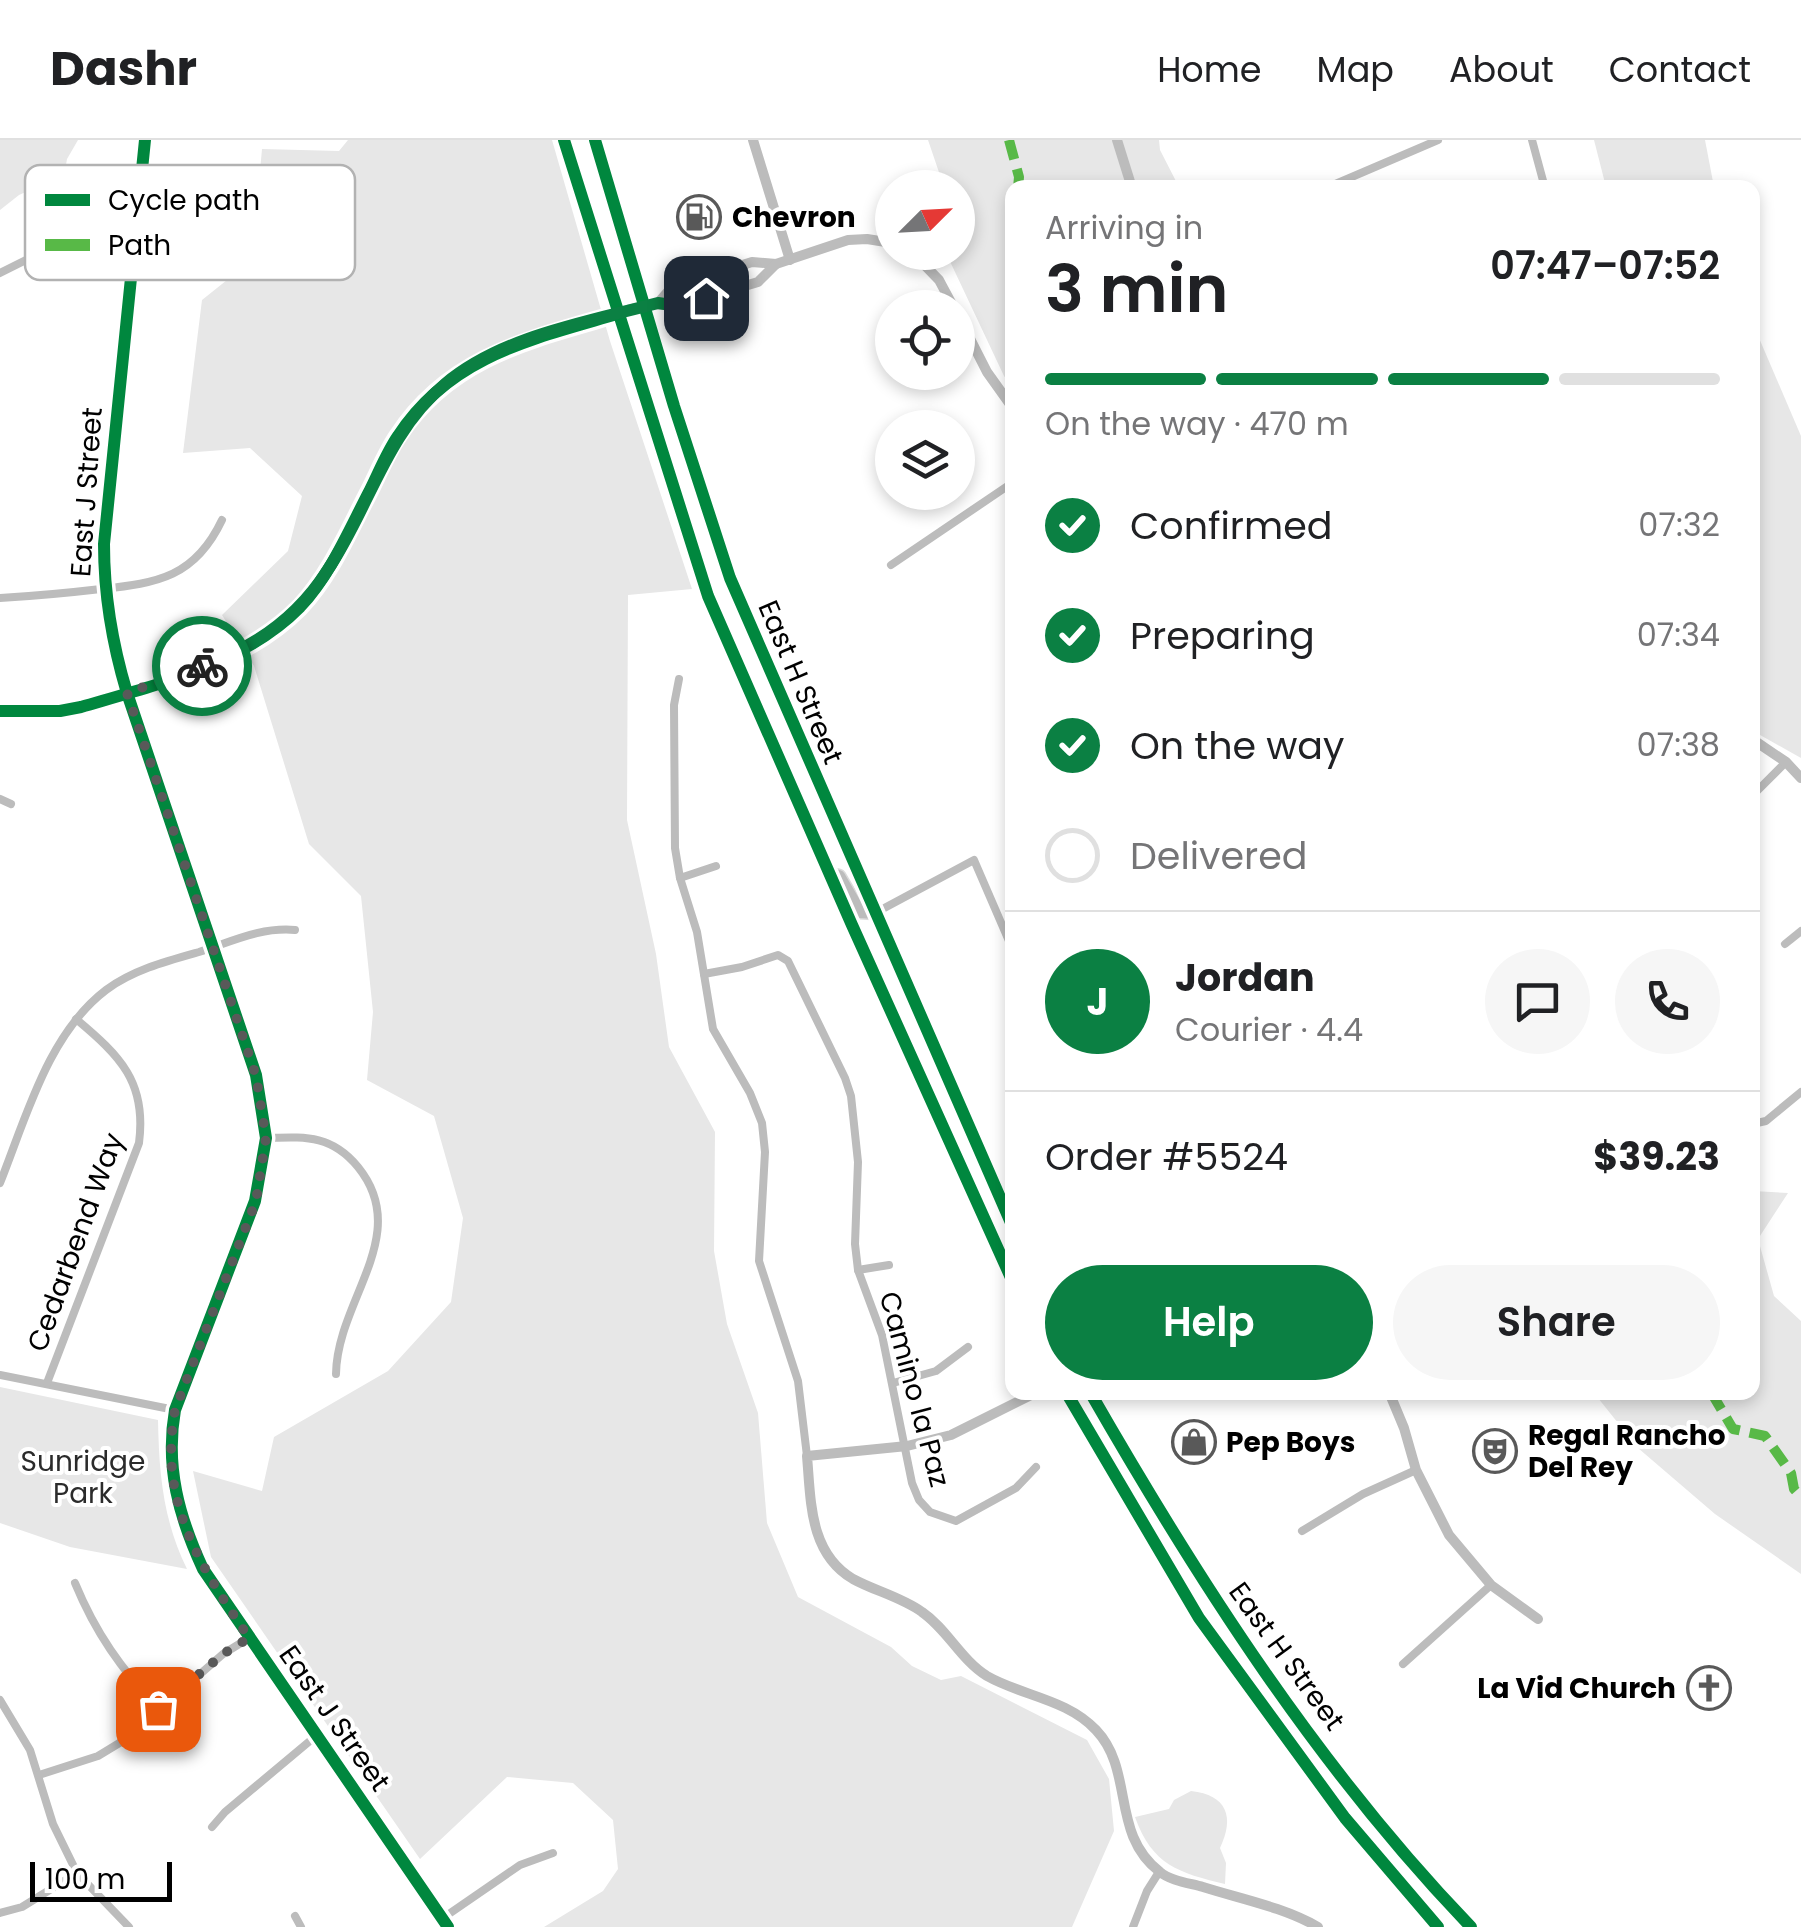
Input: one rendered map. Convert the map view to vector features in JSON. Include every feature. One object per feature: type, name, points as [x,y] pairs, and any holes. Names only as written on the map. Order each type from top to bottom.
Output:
[{"type":"main road","name":"East H Street","points":[[564,140],[708,596],[1005,1264]]},
{"type":"main road","name":"East H Street","points":[[595,140],[652,304],[730,578],[1005,1209]]},
{"type":"main road","points":[[0,711],[60,711],[127,693],[234,654],[266,636],[301,606],[328,570],[397,436],[447,382],[507,347],[652,304]]},
{"type":"main road","points":[[829,874],[838,876],[860,912],[875,913]]},
{"type":"main road","name":"East H Street","points":[[1071,1400],[1199,1618],[1345,1818],[1438,1927]]},
{"type":"main road","name":"East H Street","points":[[1095,1400],[1177,1540],[1286,1701],[1358,1796],[1471,1927]]},
{"type":"street","name":"East J Street","points":[[142,165],[145,140]]},
{"type":"street","points":[[752,140],[790,260]]},
{"type":"street","points":[[1117,140],[1130,180]]},
{"type":"street","points":[[1341,180],[1411,144],[1438,140]]},
{"type":"street","points":[[1532,140],[1544,180]]},
{"type":"street","points":[[652,304],[672,287],[752,262],[776,264],[848,240],[875,240]]},
{"type":"street","points":[[0,273],[25,260]]},
{"type":"street","points":[[652,304],[678,306],[758,282],[776,264]]},
{"type":"street","points":[[930,270],[945,290]]},
{"type":"street","name":"East J Street","points":[[130,280],[104,544],[104,589],[112,641],[256,1076],[266,1138],[256,1201],[175,1410],[172,1459],[181,1517],[202,1569],[445,1922]]},
{"type":"street","points":[[975,348],[1005,397]]},
{"type":"street","points":[[891,565],[1005,488]]},
{"type":"street","points":[[0,598],[139,586],[169,577],[202,552],[222,520]]},
{"type":"street","points":[[680,679],[674,705],[673,839],[697,932],[716,1036],[750,1093],[762,1123],[765,1152],[759,1261],[798,1381],[813,1522],[830,1559],[852,1578],[921,1611],[987,1675],[1074,1711],[1095,1729],[1110,1750],[1118,1772],[1132,1836],[1159,1872],[1292,1914],[1318,1927]]},
{"type":"street","points":[[1760,744],[1801,778]]},
{"type":"street","points":[[1760,788],[1786,762]]},
{"type":"street","points":[[0,799],[12,804]]},
{"type":"street","points":[[875,913],[974,860],[1005,932]]},
{"type":"street","points":[[680,878],[716,866]]},
{"type":"street","points":[[0,1184],[54,1052],[76,1019],[108,988],[274,928],[295,930]]},
{"type":"street","points":[[1785,944],[1801,931]]},
{"type":"street","name":"Camino la Paz","points":[[704,974],[778,956],[788,961],[851,1096],[858,1162],[858,1270],[882,1335],[911,1479],[920,1500],[930,1512],[956,1521],[1016,1488],[1036,1467]]},
{"type":"street","name":"Cedarbend Way","points":[[48,1384],[139,1143],[140,1131],[138,1096],[125,1066],[76,1019]]},
{"type":"street","points":[[1760,1122],[1801,1092]]},
{"type":"street","points":[[266,1138],[304,1136],[335,1147],[360,1169],[375,1197],[378,1240],[341,1332],[336,1374]]},
{"type":"street","name":"Camino la Paz","points":[[858,1270],[889,1266]]},
{"type":"street","points":[[893,1383],[936,1371],[968,1346]]},
{"type":"street","points":[[0,1375],[175,1410]]},
{"type":"street","points":[[807,1456],[907,1446],[951,1434],[1021,1400]]},
{"type":"street","points":[[1392,1400],[1416,1470],[1449,1535],[1491,1586],[1538,1619]]},
{"type":"street","points":[[1302,1531],[1363,1494],[1416,1470]]},
{"type":"street","points":[[75,1584],[102,1640],[158,1709]]},
{"type":"street","points":[[1404,1664],[1491,1586]]},
{"type":"street","points":[[38,1776],[102,1754],[223,1654],[249,1638]]},
{"type":"street","points":[[0,1700],[22,1734],[58,1836],[77,1872],[128,1927]]},
{"type":"street","points":[[212,1828],[317,1735]]},
{"type":"street","points":[[445,1922],[520,1865],[554,1853]]},
{"type":"street","points":[[0,1913],[22,1907],[77,1872]]},
{"type":"street","points":[[1132,1927],[1159,1872]]},
{"type":"street","points":[[294,1916],[301,1927]]},
{"type":"green space","points":[[0,140],[78,140],[66,165],[25,165],[25,192],[0,210]]},
{"type":"green space","points":[[348,140],[552,140],[610,341],[692,589],[628,595],[627,820],[656,954],[669,1047],[715,1132],[714,1251],[727,1324],[758,1413],[767,1523],[798,1597],[891,1647],[912,1666],[941,1680],[961,1676],[1087,1740],[1109,1779],[1114,1831],[1072,1927],[544,1927],[603,1891],[618,1869],[613,1820],[573,1783],[507,1777],[420,1859],[211,1557],[193,1471],[262,1491],[274,1437],[388,1371],[451,1302],[463,1218],[434,1116],[367,1080],[373,1012],[361,896],[309,844],[254,666],[222,615],[288,551],[302,496],[250,448],[183,453],[202,300],[227,280],[355,280],[355,165],[261,165],[262,149],[339,151]]},
{"type":"green space","points":[[928,140],[1159,140],[1175,180],[1005,180],[1005,377],[975,314],[975,290],[963,290],[954,270],[975,270],[975,170],[938,170]]},
{"type":"green space","points":[[1594,140],[1705,140],[1713,180],[1604,180]]},
{"type":"green space","points":[[1760,340],[1801,436],[1801,758],[1760,735]]},
{"type":"green space","points":[[1760,1191],[1788,1193],[1760,1236]]},
{"type":"green space","points":[[1760,1246],[1774,1296],[1801,1321],[1801,1574],[1715,1514],[1638,1448],[1600,1400],[1760,1400]]},
{"type":"green space","name":"Sunridge Park","points":[[0,1387],[158,1420],[164,1496],[172,1533],[187,1569],[70,1547],[0,1523]]},
{"type":"green space","points":[[1191,1791],[1213,1797],[1225,1809],[1227,1827],[1220,1848],[1226,1863],[1225,1884],[1169,1864],[1150,1846],[1135,1817],[1169,1809],[1174,1800]]},
{"type":"marked path","points":[[1009,140],[1019,180]]},
{"type":"marked path","points":[[1716,1400],[1733,1429],[1765,1436],[1791,1473],[1794,1489],[1801,1497]]},
{"type":"cycle path","points":[[142,165],[145,140]]},
{"type":"cycle path","points":[[564,140],[708,596],[1005,1264]]},
{"type":"cycle path","points":[[595,140],[730,578],[1005,1209]]},
{"type":"cycle path","points":[[131,280],[104,544],[107,601],[127,693],[256,1075],[266,1138],[255,1201],[175,1410],[172,1452],[176,1491],[203,1569],[448,1927]]},
{"type":"cycle path","points":[[0,711],[81,707],[198,670],[253,644],[278,627],[311,594],[339,551],[394,442],[442,387],[495,354],[617,314]]},
{"type":"cycle path","points":[[1071,1400],[1199,1618],[1345,1818],[1438,1927]]},
{"type":"cycle path","points":[[1095,1400],[1174,1534],[1264,1672],[1363,1803],[1471,1927]]},
{"type":"way so far","points":[[158,1709],[223,1654],[249,1638],[202,1569],[181,1517],[175,1493],[172,1426],[196,1352],[256,1201],[265,1158],[262,1105],[256,1076],[127,693],[202,666]]},
{"type":"place","name":"Chevron","points":[[699,217]]},
{"type":"place","name":"Pep Boys","points":[[1194,1442]]},
{"type":"place","name":"Regal Rancho Del Rey","points":[[1495,1451]]},
{"type":"place","name":"La Vid Church","points":[[1709,1688]]},
{"type":"route","points":[[202,666],[266,636],[301,606],[328,570],[397,436],[447,382],[481,359],[515,344],[658,303],[678,306],[706,298]]}]
